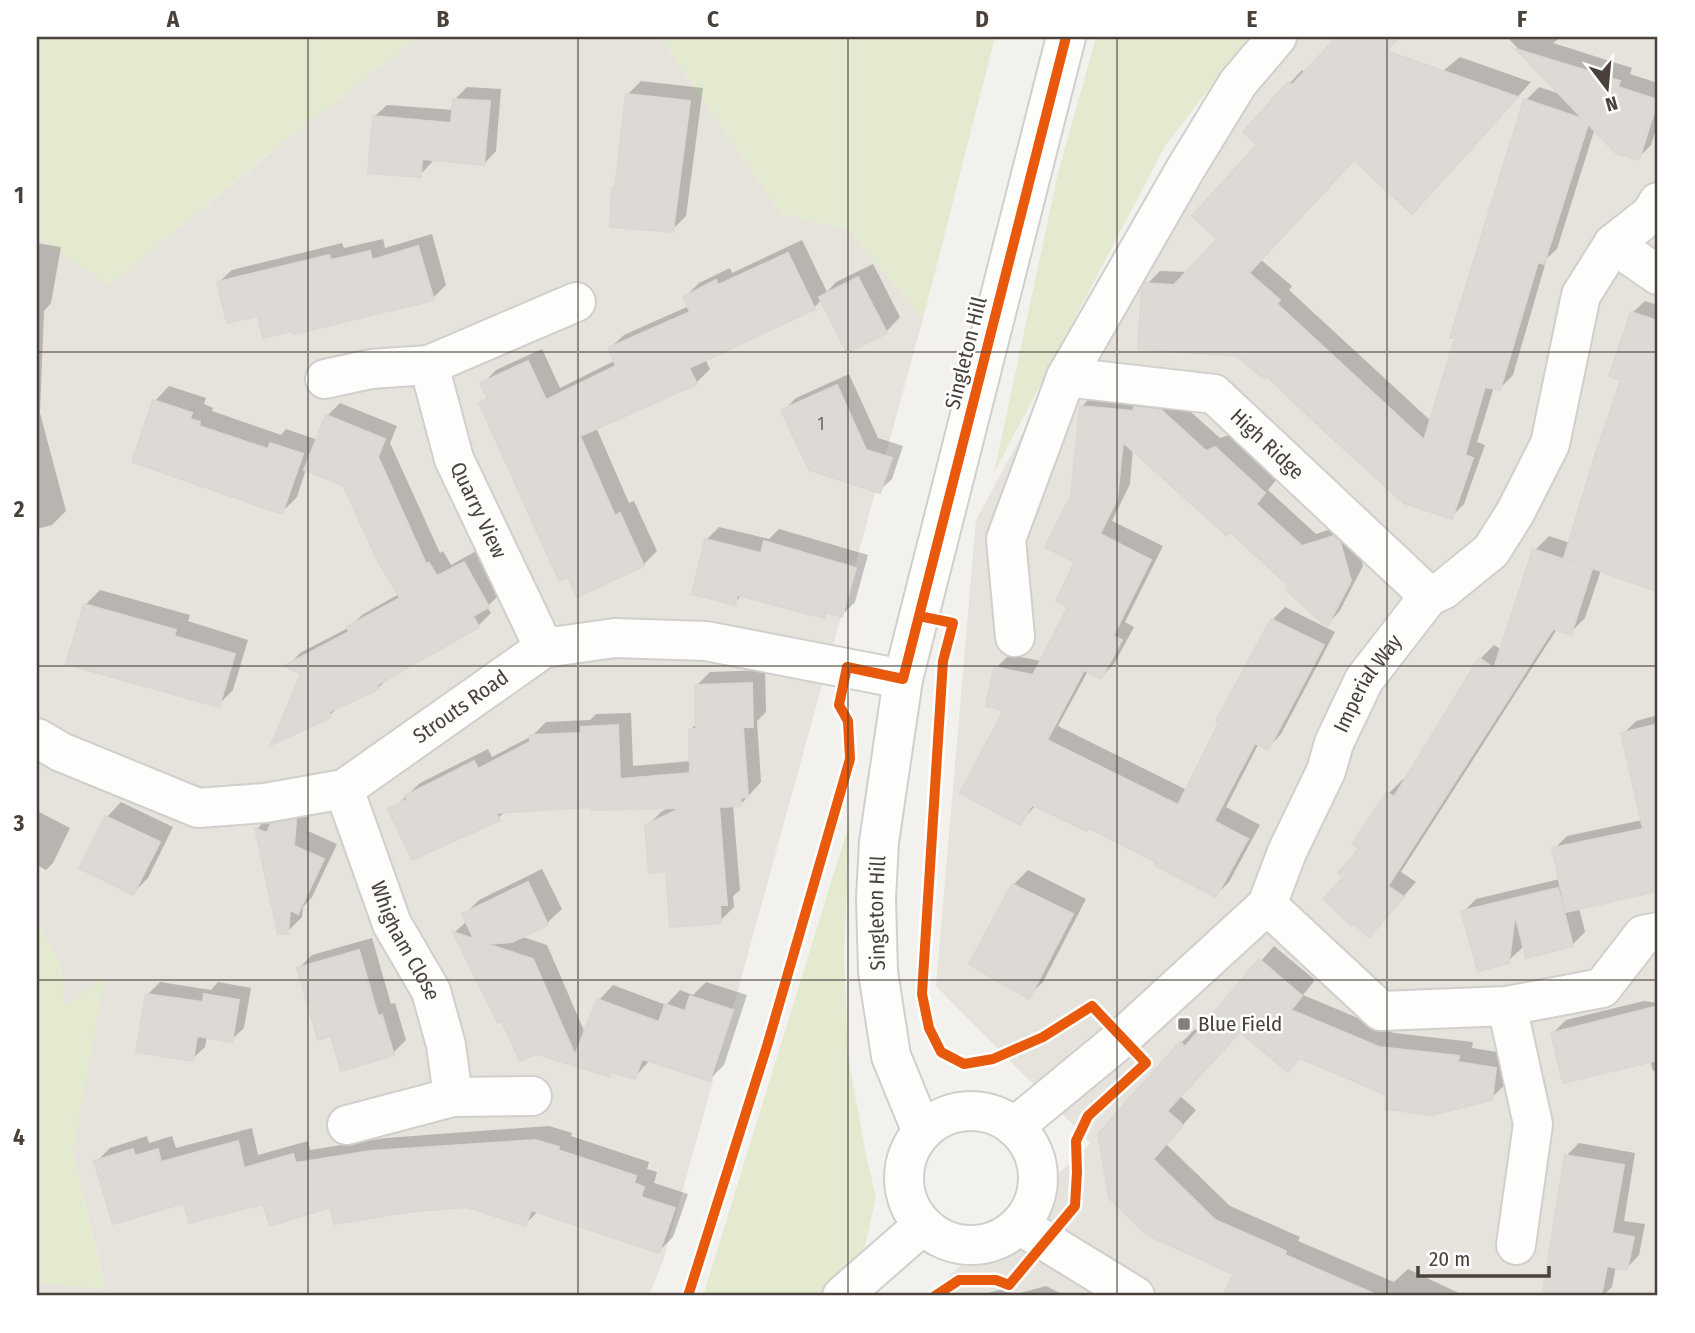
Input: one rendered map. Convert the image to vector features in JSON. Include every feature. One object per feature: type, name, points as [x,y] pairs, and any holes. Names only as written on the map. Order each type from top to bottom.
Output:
[{"type":"street","name":"Singleton Hill","points":[[922,1132],[891,1056],[878,972],[876,898],[879,842],[903,680],[1066,37]]},
{"type":"street","points":[[1015,638],[1006,539],[1066,377],[1238,83],[1277,37]]},
{"type":"street","name":"Imperial Way","points":[[1014,1127],[1122,1038],[1267,905],[1287,852],[1326,771],[1334,743],[1364,680],[1429,596],[1443,590],[1491,551],[1515,513],[1550,444],[1581,295],[1613,244],[1651,214],[1658,202]]},
{"type":"street","points":[[1613,244],[1658,275]]},
{"type":"street","points":[[325,379],[370,369],[429,365],[576,302]]},
{"type":"street","name":"Quarry View","points":[[429,365],[454,460],[544,648]]},
{"type":"street","name":"High Ridge","points":[[1066,377],[1214,394],[1429,596]]},
{"type":"street","name":"Strouts Road","points":[[37,738],[61,752],[198,808],[265,803],[344,789],[544,648],[615,638],[706,642],[903,680]]},
{"type":"street","name":"Whigham Close","points":[[344,789],[392,924],[431,991],[446,1045],[453,1097]]},
{"type":"street","points":[[1267,905],[1381,1011],[1507,1006],[1602,988],[1643,935],[1658,932]]},
{"type":"street","points":[[1507,1006],[1533,1124],[1516,1245]]},
{"type":"street","points":[[347,1125],[453,1097],[532,1096]]},
{"type":"street","points":[[967,1112],[997,1117],[1014,1127],[1028,1144],[1037,1164],[1038,1186],[1031,1208],[1019,1225],[1002,1238],[981,1245],[960,1244],[940,1238],[923,1225],[910,1208],[904,1179],[904,1169],[911,1149],[922,1132],[939,1120],[967,1112]]},
{"type":"street","points":[[842,1296],[923,1225]]},
{"type":"street","points":[[1019,1225],[1135,1296]]},
{"type":"shaded area","points":[[419,37],[660,37],[781,214],[847,229],[923,319],[664,1258],[649,1296],[37,1296],[37,1283],[105,1288],[73,1152],[61,965],[37,922],[37,237],[109,285],[287,139]]},
{"type":"shaded area","points":[[1261,37],[1658,37],[1658,1296],[928,1296],[1091,1143],[936,986],[976,520],[1178,147]]},
{"type":"green space","points":[[37,37],[419,37],[279,145],[109,285],[37,237]]},
{"type":"green space","points":[[660,37],[995,37],[923,319],[847,229],[781,214]]},
{"type":"green space","points":[[1096,37],[1249,37],[1165,146],[994,473],[1058,173]]},
{"type":"green space","points":[[850,821],[844,954],[848,1057],[876,1197],[865,1246],[825,1296],[703,1296]]},
{"type":"green space","points":[[37,922],[61,965],[64,1007],[105,976],[73,1152],[105,1289],[37,1283]]},
{"type":"building","points":[[1337,37],[1399,37],[1386,51],[1518,97],[1412,214],[1354,160],[1249,273],[1280,300],[1277,304],[1424,440],[1455,338],[1450,338],[1524,99],[1583,119],[1516,49],[1620,81],[1618,87],[1658,100],[1639,160],[1616,153],[1588,124],[1544,264],[1538,262],[1500,390],[1485,387],[1465,455],[1473,458],[1452,519],[1404,503],[1267,376],[1264,379],[1237,356],[1138,349],[1142,289],[1145,283],[1174,285],[1217,239],[1192,216],[1257,145],[1243,132],[1288,82],[1292,85]]},
{"type":"building","points":[[626,94],[690,101],[673,232],[610,227],[612,188],[615,187]]},
{"type":"building","points":[[453,99],[490,101],[484,165],[422,159],[421,177],[368,173],[373,116],[451,123]]},
{"type":"building","points":[[418,246],[434,300],[294,334],[293,331],[263,338],[258,316],[227,323],[217,282],[329,255],[331,260],[370,251],[372,260]]},
{"type":"building","points":[[788,253],[815,309],[689,368],[697,384],[580,436],[615,516],[620,513],[644,566],[577,597],[568,577],[559,580],[479,403],[488,399],[480,383],[528,361],[546,400],[616,366],[608,348],[690,312],[683,297],[716,280],[718,285]]},
{"type":"building","points":[[858,277],[887,333],[847,353],[819,297]]},
{"type":"building","points":[[1631,312],[1658,321],[1658,592],[1564,558],[1621,380],[1609,376]]},
{"type":"building","points":[[837,385],[866,450],[892,458],[880,493],[809,470],[781,410]]},
{"type":"building","points":[[153,400],[192,413],[190,419],[200,422],[199,426],[268,449],[270,443],[303,454],[282,514],[132,462]]},
{"type":"building","points":[[1080,406],[1133,411],[1134,407],[1161,410],[1206,451],[1215,447],[1265,493],[1256,504],[1302,546],[1334,536],[1340,542],[1351,581],[1327,627],[1286,590],[1289,586],[1230,532],[1227,536],[1123,442],[1117,499],[1100,534],[1151,560],[1113,636],[1122,640],[1101,679],[1084,670],[1047,740],[1178,805],[1219,723],[1216,721],[1271,619],[1324,645],[1268,750],[1255,743],[1214,821],[1248,839],[1216,897],[1154,865],[1156,862],[1089,828],[1087,831],[1032,805],[1020,825],[960,793],[1004,710],[986,706],[994,667],[1033,675],[1068,607],[1056,601],[1075,562],[1045,547],[1071,496]]},
{"type":"building","points":[[326,415],[385,439],[378,457],[426,564],[429,563],[437,576],[464,562],[489,607],[473,616],[479,627],[377,685],[379,689],[329,712],[331,717],[271,745],[301,674],[284,666],[349,632],[347,627],[400,598],[378,561],[343,485],[304,470]]},
{"type":"building","points":[[705,539],[761,553],[764,541],[856,568],[842,617],[826,612],[824,618],[737,595],[735,605],[692,594]]},
{"type":"building","points":[[1533,549],[1592,569],[1571,635],[1553,629],[1388,886],[1404,897],[1369,937],[1353,923],[1351,926],[1324,899],[1343,877],[1338,873],[1359,849],[1352,844],[1387,792],[1394,797],[1479,658],[1494,668]]},
{"type":"building","points":[[84,604],[176,630],[174,636],[235,654],[219,707],[66,664]]},
{"type":"building","points":[[752,683],[753,727],[743,727],[748,797],[741,798],[741,806],[719,807],[727,905],[720,905],[721,923],[670,927],[666,871],[649,873],[645,825],[681,808],[592,810],[592,807],[496,813],[500,820],[412,860],[388,809],[408,799],[405,796],[474,761],[478,769],[530,742],[530,735],[581,733],[581,727],[618,725],[620,779],[690,773],[689,729],[696,729],[695,685]]},
{"type":"building","points":[[1658,724],[1658,891],[1566,912],[1552,848],[1643,829],[1621,733]]},
{"type":"building","points":[[105,816],[160,842],[133,895],[79,868]]},
{"type":"building","points":[[296,820],[294,846],[324,859],[298,914],[290,910],[288,934],[278,934],[255,828],[267,833],[271,824]]},
{"type":"building","points":[[528,882],[548,925],[512,942],[487,944],[533,959],[575,1055],[597,999],[659,1022],[665,1004],[685,1011],[690,996],[733,1010],[710,1081],[642,1059],[635,1079],[611,1072],[610,1077],[537,1054],[520,1061],[502,1021],[498,1023],[453,932],[474,939],[462,914]]},
{"type":"building","points":[[1012,884],[1073,914],[1029,999],[969,964]]},
{"type":"building","points":[[1558,888],[1573,946],[1526,958],[1515,914],[1509,963],[1478,971],[1461,911]]},
{"type":"building","points":[[359,950],[378,1016],[382,1015],[394,1055],[341,1071],[331,1036],[318,1040],[297,968]]},
{"type":"building","points":[[1259,959],[1302,996],[1291,1010],[1379,1047],[1459,1056],[1458,1062],[1496,1068],[1492,1100],[1432,1115],[1385,1109],[1387,1095],[1299,1058],[1288,1072],[1240,1032],[1167,1111],[1183,1125],[1153,1159],[1215,1220],[1286,1251],[1285,1255],[1379,1296],[1223,1296],[1233,1274],[1147,1235],[1109,1198],[1098,1134],[1180,1042],[1185,1047]]},
{"type":"building","points":[[146,994],[203,1002],[204,994],[239,1000],[232,1042],[197,1036],[193,1061],[136,1052]]},
{"type":"building","points":[[1658,1006],[1658,1060],[1563,1083],[1551,1033]]},
{"type":"building","points":[[535,1140],[636,1176],[634,1183],[644,1187],[641,1197],[675,1208],[659,1253],[531,1210],[526,1226],[467,1207],[408,1212],[334,1224],[331,1207],[270,1226],[263,1204],[189,1223],[184,1203],[113,1224],[94,1161],[133,1149],[135,1156],[158,1149],[161,1162],[238,1141],[244,1168],[293,1154],[296,1163],[370,1151]]},
{"type":"building","points":[[1565,1155],[1624,1165],[1612,1233],[1634,1237],[1627,1270],[1607,1266],[1601,1296],[1543,1292]]},
{"type":"cycle path","points":[[688,1296],[767,1046],[850,759],[848,721],[839,705],[847,667],[903,679],[1066,37]]},
{"type":"cycle path","points":[[919,616],[953,623],[943,661],[922,994],[929,1028],[941,1052],[964,1064],[993,1059],[1043,1037],[1092,1006],[1146,1063],[1088,1116],[1076,1141],[1075,1206],[1009,1285],[996,1280],[959,1280],[935,1296]]},
{"type":"place","name":"Blue Field","points":[[1184,1024]]}]
